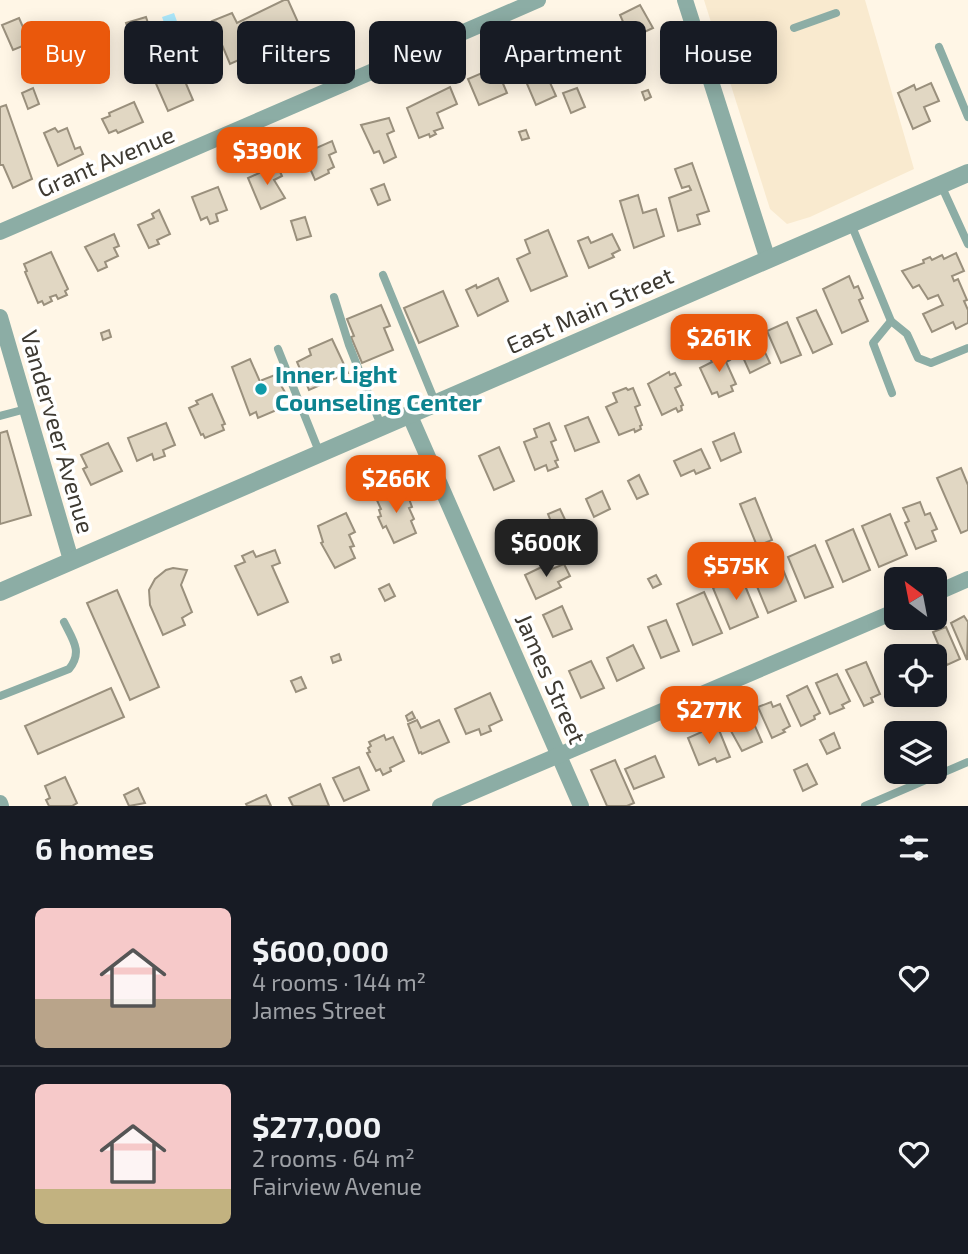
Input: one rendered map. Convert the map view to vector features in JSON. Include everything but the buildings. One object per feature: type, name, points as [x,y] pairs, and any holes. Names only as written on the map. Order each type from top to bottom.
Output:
[{"type":"street","name":"Grant Avenue","points":[[0,232],[538,0]]},
{"type":"street","points":[[685,0],[768,260]]},
{"type":"street","name":"East Main Street","points":[[0,592],[968,173]]},
{"type":"street","name":"Vanderveer Avenue","points":[[0,317],[71,560]]},
{"type":"street","name":"James Street","points":[[410,416],[581,806]]},
{"type":"street","points":[[947,588],[968,579]]},
{"type":"street","points":[[440,806],[884,616]]},
{"type":"lane","points":[[794,27],[836,13]]},
{"type":"lane","points":[[939,47],[968,117]]},
{"type":"lane","points":[[941,185],[968,244]]},
{"type":"lane","points":[[851,224],[891,321],[908,334],[918,358],[930,363],[968,348]]},
{"type":"lane","points":[[383,275],[436,404]]},
{"type":"lane","points":[[334,296],[349,345],[382,428]]},
{"type":"lane","points":[[891,321],[873,343],[892,393]]},
{"type":"lane","points":[[278,349],[320,454]]},
{"type":"lane","points":[[0,416],[26,409]]},
{"type":"lane","points":[[0,696],[69,669],[76,661],[77,649],[64,622]]},
{"type":"lane","points":[[865,806],[968,762]]},
{"type":"shaded area","points":[[704,0],[865,0],[914,169],[810,217],[787,224],[770,209],[731,84],[777,84],[777,21],[711,21]]},
{"type":"water","points":[[174,13],[177,21],[163,21],[162,17]]},
{"type":"place","name":"Inner Light Counseling Center","points":[[261,389]]}]
